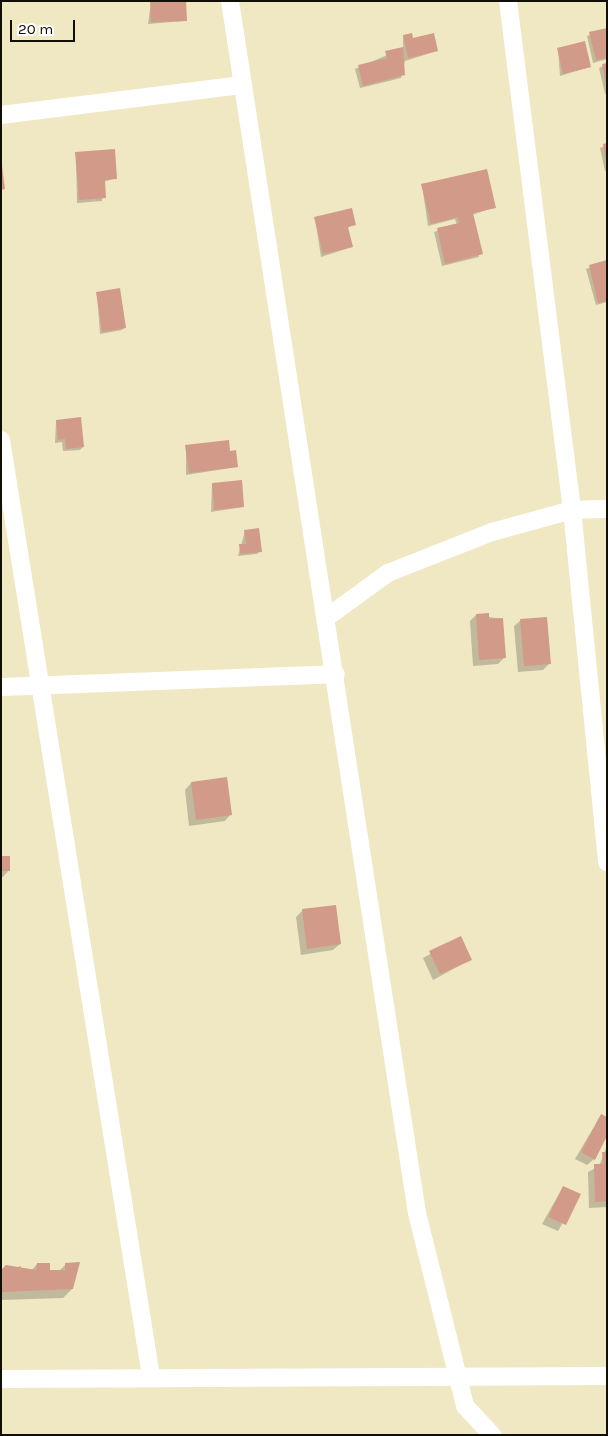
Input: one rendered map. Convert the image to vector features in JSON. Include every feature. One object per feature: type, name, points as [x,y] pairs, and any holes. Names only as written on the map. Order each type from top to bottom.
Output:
[{"type":"street","points":[[230,1],[336,674],[417,1213],[461,1378],[465,1406],[491,1435]]},
{"type":"street","points":[[508,1],[572,510],[607,862]]},
{"type":"street","points":[[1,115],[243,85]]},
{"type":"street","points":[[1,440],[151,1376]]},
{"type":"street","points":[[326,618],[388,573],[492,532],[572,510],[607,509]]},
{"type":"street","points":[[1,687],[336,674]]},
{"type":"street","points":[[1,1379],[151,1376],[461,1378],[607,1376]]},
{"type":"building","points":[[150,1],[186,1],[187,21],[151,22]]},
{"type":"building","points":[[607,28],[607,58],[596,60],[589,32]]},
{"type":"building","points":[[412,33],[413,38],[434,33],[438,51],[408,58],[403,35]]},
{"type":"building","points":[[585,41],[591,67],[563,74],[557,48]]},
{"type":"building","points":[[403,47],[405,75],[363,86],[358,65],[387,58],[385,51]]},
{"type":"building","points":[[607,63],[607,83],[606,83],[602,64]]},
{"type":"building","points":[[607,143],[607,160],[606,160],[603,144]]},
{"type":"building","points":[[115,149],[117,179],[105,180],[106,198],[79,200],[75,152]]},
{"type":"building","points":[[1,158],[5,189],[1,190]]},
{"type":"building","points":[[487,169],[496,208],[473,213],[483,254],[445,264],[437,228],[459,223],[458,217],[431,224],[421,184]]},
{"type":"building","points":[[352,208],[356,225],[348,227],[353,247],[323,254],[314,217]]},
{"type":"building","points":[[607,260],[607,301],[598,303],[589,265]]},
{"type":"building","points":[[120,288],[126,328],[102,332],[96,292]]},
{"type":"building","points":[[81,417],[84,447],[66,449],[65,439],[58,440],[56,420]]},
{"type":"building","points":[[229,440],[230,451],[236,450],[238,467],[189,473],[185,445]]},
{"type":"building","points":[[242,480],[244,507],[214,510],[212,483]]},
{"type":"building","points":[[259,528],[262,552],[240,554],[239,544],[246,544],[244,530]]},
{"type":"building","points":[[489,613],[489,619],[503,618],[506,658],[479,660],[476,614]]},
{"type":"building","points":[[547,617],[551,664],[524,666],[520,619]]},
{"type":"building","points":[[227,777],[232,815],[196,820],[191,782]]},
{"type":"building","points":[[1,856],[10,856],[10,871],[1,871]]},
{"type":"building","points":[[336,905],[341,944],[307,949],[302,909]]},
{"type":"building","points":[[461,936],[472,960],[440,974],[429,951]]},
{"type":"building","points":[[601,1114],[607,1117],[607,1136],[595,1160],[581,1152]]},
{"type":"building","points":[[602,1152],[607,1152],[607,1201],[595,1202],[594,1164],[603,1164]]},
{"type":"building","points":[[563,1186],[581,1194],[566,1225],[548,1217]]},
{"type":"building","points":[[80,1262],[73,1289],[1,1292],[1,1270],[6,1265],[36,1270],[37,1263],[50,1263],[50,1270],[65,1270],[65,1263]]}]
